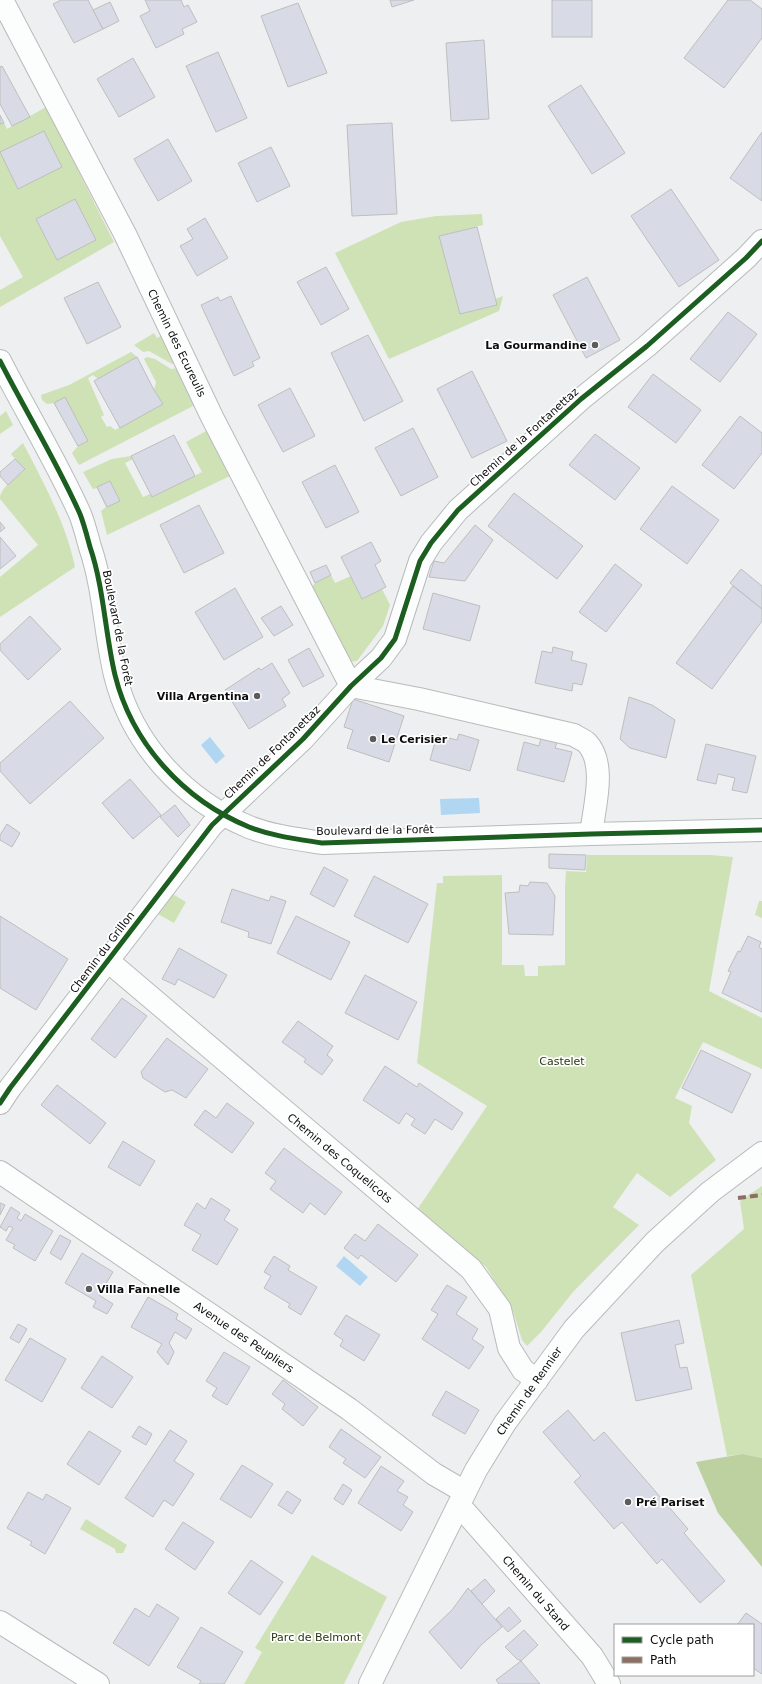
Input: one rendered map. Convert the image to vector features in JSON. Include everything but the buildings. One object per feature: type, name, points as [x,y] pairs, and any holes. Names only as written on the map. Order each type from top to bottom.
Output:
[{"type":"street","name":"Chemin des Ecureuils","points":[[2,0],[125,234],[212,417],[351,686]]},
{"type":"street","name":"Chemin de la Fontanettaz","points":[[351,686],[381,658],[395,639],[420,561],[431,543],[470,498],[581,399],[653,341],[746,258],[762,241]]},
{"type":"street","name":"Boulevard de la Forêt","points":[[0,361],[80,514],[94,557],[100,582],[115,674],[122,698],[131,720],[143,740],[176,781],[222,815],[250,827],[280,836],[322,842],[762,830]]},
{"type":"street","name":"Chemin de Fontanettaz","points":[[222,815],[303,739],[351,686]]},
{"type":"street","points":[[351,686],[418,699],[574,735],[587,742],[596,756],[599,772],[591,834]]},
{"type":"street","name":"Chemin du Grillon","points":[[0,1103],[155,897],[222,815]]},
{"type":"street","name":"Chemin des Coquelicots","points":[[108,961],[471,1269],[500,1309],[509,1348],[523,1370],[537,1380]]},
{"type":"street","name":"Chemin de Rennier","points":[[370,1684],[476,1470],[505,1423],[574,1329],[655,1242],[710,1192],[762,1153]]},
{"type":"street","name":"Avenue des Peupliers","points":[[0,1172],[349,1409],[434,1474],[462,1499]]},
{"type":"street","name":"Chemin du Stand","points":[[462,1499],[592,1656],[609,1684]]},
{"type":"street","points":[[0,1622],[98,1684]]},
{"type":"green space","points":[[46,107],[114,242],[0,307],[0,290],[23,277],[0,236],[0,124],[4,123],[7,129]]},
{"type":"green space","points":[[482,214],[483,225],[440,236],[460,314],[496,305],[495,299],[503,296],[499,311],[389,359],[335,253],[401,222],[436,216]]},
{"type":"green space","points":[[154,333],[157,338],[161,336],[175,363],[172,364],[149,351],[143,352],[134,345]]},
{"type":"green space","points":[[131,352],[137,357],[98,379],[93,375],[88,378],[104,415],[101,417],[107,427],[110,426],[115,430],[163,404],[154,390],[156,382],[144,359],[147,357],[155,359],[171,369],[178,368],[195,405],[79,465],[72,453],[78,446],[54,403],[47,404],[42,400],[41,395],[69,385]]},
{"type":"green space","points":[[6,411],[13,425],[0,434],[0,416]]},
{"type":"green space","points":[[208,430],[232,475],[107,535],[101,511],[106,507],[97,488],[93,489],[83,472],[112,459],[131,456],[133,459],[125,463],[143,497],[150,494],[153,497],[202,472],[186,442]]},
{"type":"green space","points":[[23,443],[60,519],[75,567],[0,617],[0,577],[38,545],[0,499],[6,486],[25,470],[11,454]]},
{"type":"green space","points":[[331,575],[335,583],[351,576],[362,599],[382,589],[390,605],[383,626],[357,661],[347,662],[309,590],[315,583]]},
{"type":"green space","name":"Castelet","points":[[587,855],[711,855],[733,857],[709,991],[762,1018],[762,1069],[703,1042],[675,1098],[692,1106],[689,1123],[716,1160],[670,1197],[637,1173],[613,1207],[639,1225],[573,1292],[541,1332],[527,1346],[522,1340],[513,1311],[486,1267],[417,1210],[487,1106],[417,1063],[437,883],[443,883],[443,876],[502,875],[502,965],[524,965],[525,976],[538,976],[538,966],[565,965],[566,871],[586,872]]},
{"type":"green space","points":[[171,893],[186,902],[174,923],[156,913]]},
{"type":"green space","points":[[759,901],[762,901],[762,918],[755,915]]},
{"type":"green space","points":[[762,1186],[762,1458],[742,1454],[727,1456],[691,1275],[744,1229],[740,1201]]},
{"type":"green space","points":[[742,1454],[762,1458],[762,1567],[718,1513],[696,1462]]},
{"type":"green space","points":[[86,1519],[127,1545],[123,1553],[116,1553],[115,1549],[80,1529]]},
{"type":"green space","name":"Parc de Belmont","points":[[312,1555],[387,1597],[344,1684],[244,1684],[262,1652],[255,1648]]},
{"type":"water","points":[[210,737],[225,756],[216,764],[201,745]]},
{"type":"water","points":[[479,798],[480,813],[441,815],[440,799]]},
{"type":"water","points":[[344,1256],[368,1277],[360,1286],[336,1266]]},
{"type":"marked path","points":[[738,1198],[762,1195]]},
{"type":"cycle path","points":[[0,1103],[212,825],[303,739],[351,686],[381,658],[395,639],[420,561],[431,543],[458,510],[581,399],[647,346],[746,258],[762,241]]},
{"type":"cycle path","points":[[0,361],[61,475],[81,518],[95,563],[115,675],[123,700],[134,724],[164,767],[203,802],[225,816],[267,833],[322,843],[762,830]]},
{"type":"place","name":"La Gourmandine","points":[[595,345]]},
{"type":"place","name":"Villa Argentina","points":[[257,696]]},
{"type":"place","name":"Le Cerisier","points":[[373,739]]},
{"type":"place","name":"Villa Fannelle","points":[[89,1289]]},
{"type":"place","name":"Pré Pariset","points":[[628,1502]]}]
